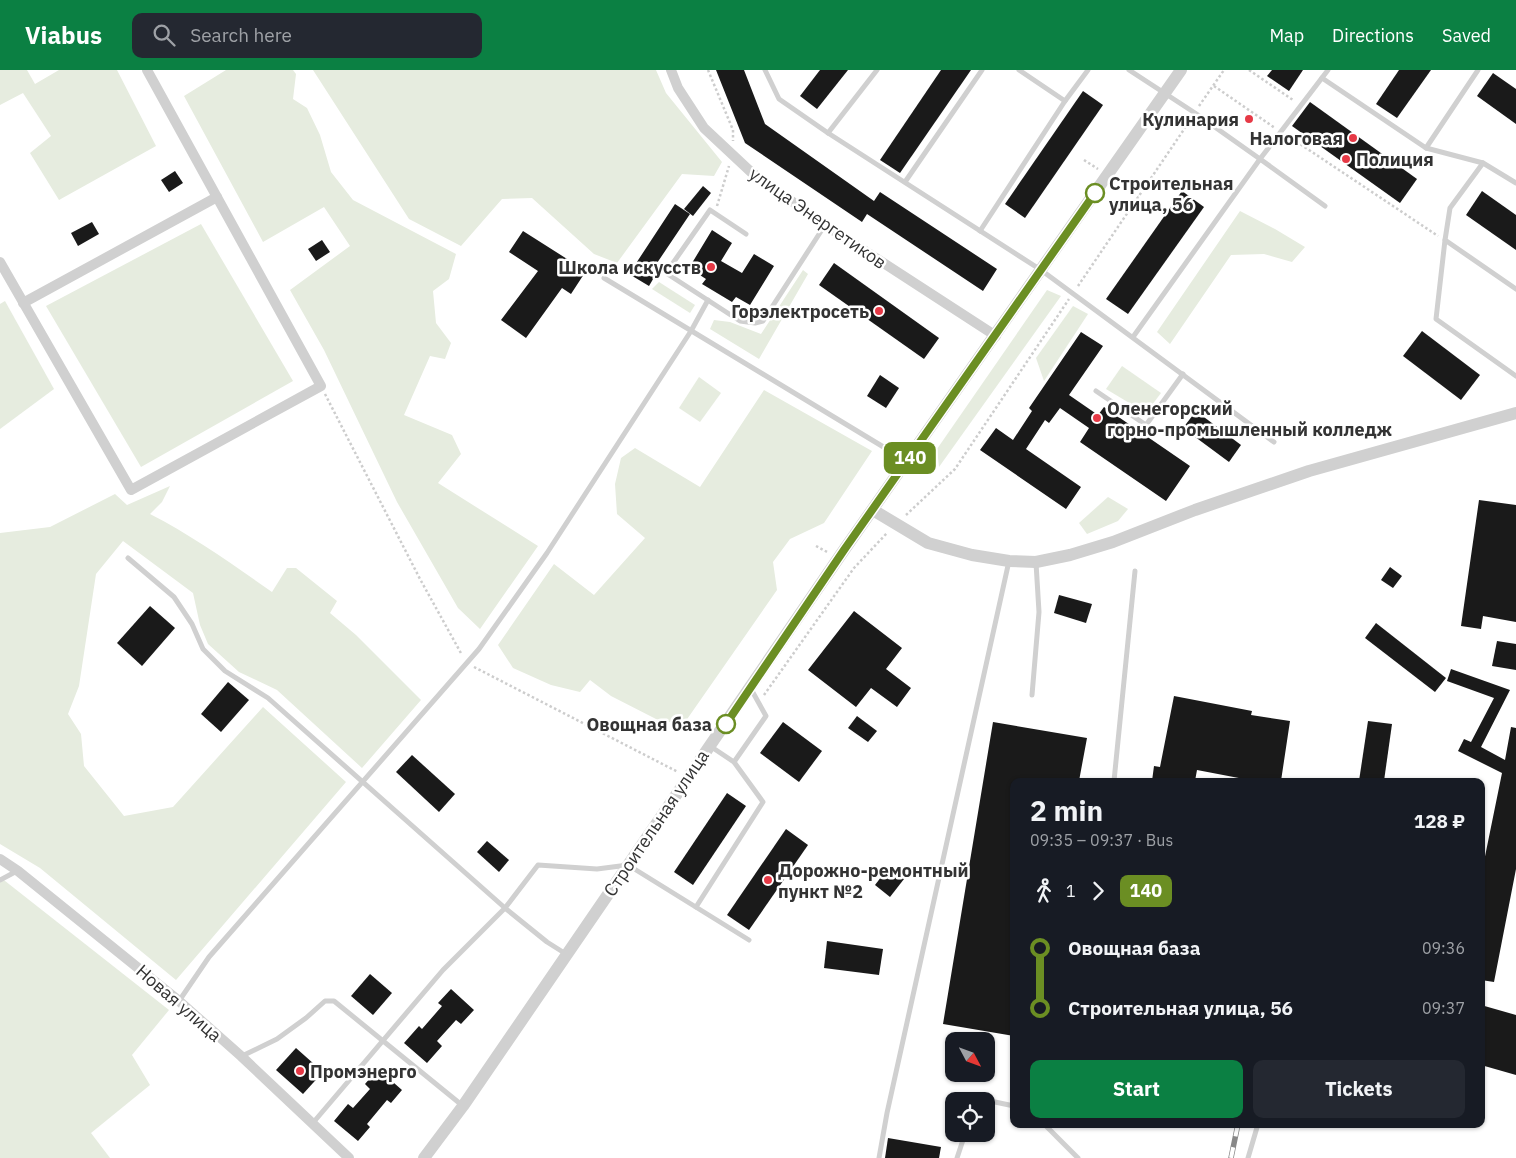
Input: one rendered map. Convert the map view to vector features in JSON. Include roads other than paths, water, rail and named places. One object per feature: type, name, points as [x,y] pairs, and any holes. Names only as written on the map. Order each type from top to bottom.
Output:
[{"type":"street","points":[[0,262],[131,490],[321,386],[147,70]]},
{"type":"street","name":"улица Энергетиков","points":[[671,70],[678,88],[704,128],[750,172],[824,225],[996,336]]},
{"type":"street","name":"Строительная улица","points":[[424,1158],[463,1106],[709,746],[1181,70]]},
{"type":"street","points":[[23,303],[216,197]]},
{"type":"street","points":[[873,510],[928,543],[972,555],[1009,561],[1036,562],[1070,555],[1112,542],[1195,510],[1309,471],[1516,413]]},
{"type":"street","name":"Новая улица","points":[[0,859],[18,871],[179,1001],[241,1056],[349,1158]]},
{"type":"lane","points":[[765,70],[779,99],[828,133],[1041,270],[1274,442]]},
{"type":"lane","points":[[828,133],[877,70]]},
{"type":"lane","points":[[905,182],[982,70]]},
{"type":"lane","points":[[1019,70],[1065,101]]},
{"type":"lane","points":[[980,231],[1065,101],[1088,70]]},
{"type":"lane","points":[[1129,70],[1260,158],[1325,206]]},
{"type":"lane","points":[[1133,337],[1260,158],[1328,70]]},
{"type":"lane","points":[[1426,148],[1478,70]]},
{"type":"lane","points":[[1322,78],[1426,148],[1483,163],[1516,183]]},
{"type":"lane","points":[[1483,163],[1450,208],[1436,319],[1516,376]]},
{"type":"lane","points":[[746,234],[710,210],[666,272],[740,321],[755,323],[763,321],[824,225]]},
{"type":"lane","points":[[1445,240],[1516,289]]},
{"type":"lane","points":[[604,278],[908,462]]},
{"type":"lane","points":[[179,1001],[209,957],[479,649],[548,553],[691,331],[708,300]]},
{"type":"lane","points":[[1096,391],[1146,425],[1183,374]]},
{"type":"lane","points":[[128,558],[174,597],[192,624],[203,649],[225,671],[268,698],[506,908],[547,942],[567,954]]},
{"type":"lane","points":[[879,1158],[889,1103],[1009,561]]},
{"type":"lane","points":[[1032,695],[1039,612],[1036,562]]},
{"type":"lane","points":[[1114,778],[1135,571]]},
{"type":"lane","points":[[734,762],[766,716],[751,688]]},
{"type":"lane","points":[[696,907],[763,802],[734,762],[709,746]]},
{"type":"lane","points":[[312,1124],[442,970],[506,908],[538,865],[597,869],[628,865],[749,940]]},
{"type":"lane","points":[[0,880],[18,871]]},
{"type":"lane","points":[[241,1056],[277,1039],[306,1018],[325,1001],[334,1001],[463,1106]]},
{"type":"lane","points":[[995,1102],[1010,1105]]},
{"type":"lane","points":[[1048,1128],[1078,1158]]},
{"type":"lane","points":[[1248,1158],[1257,1128]]},
{"type":"lane","points":[[957,1158],[962,1142]]},
{"type":"railway","points":[[1231,1158],[1237,1128]]},
{"type":"place","name":"Кулинария","points":[[1249,119]]},
{"type":"place","name":"Налоговая","points":[[1353,138]]},
{"type":"place","name":"Полиция","points":[[1346,159]]},
{"type":"place","name":"Строительная улица, 56","points":[[1095,193]]},
{"type":"place","name":"Школа искусств","points":[[711,267]]},
{"type":"place","name":"Горэлектросеть","points":[[879,311]]},
{"type":"place","name":"Оленегорский горно-промышленный колледж","points":[[1097,418]]},
{"type":"place","name":"Овощная база","points":[[726,724]]},
{"type":"place","name":"Дорожно-ремонтный пункт №2","points":[[768,880]]},
{"type":"place","name":"Промэнерго","points":[[300,1071]]}]
